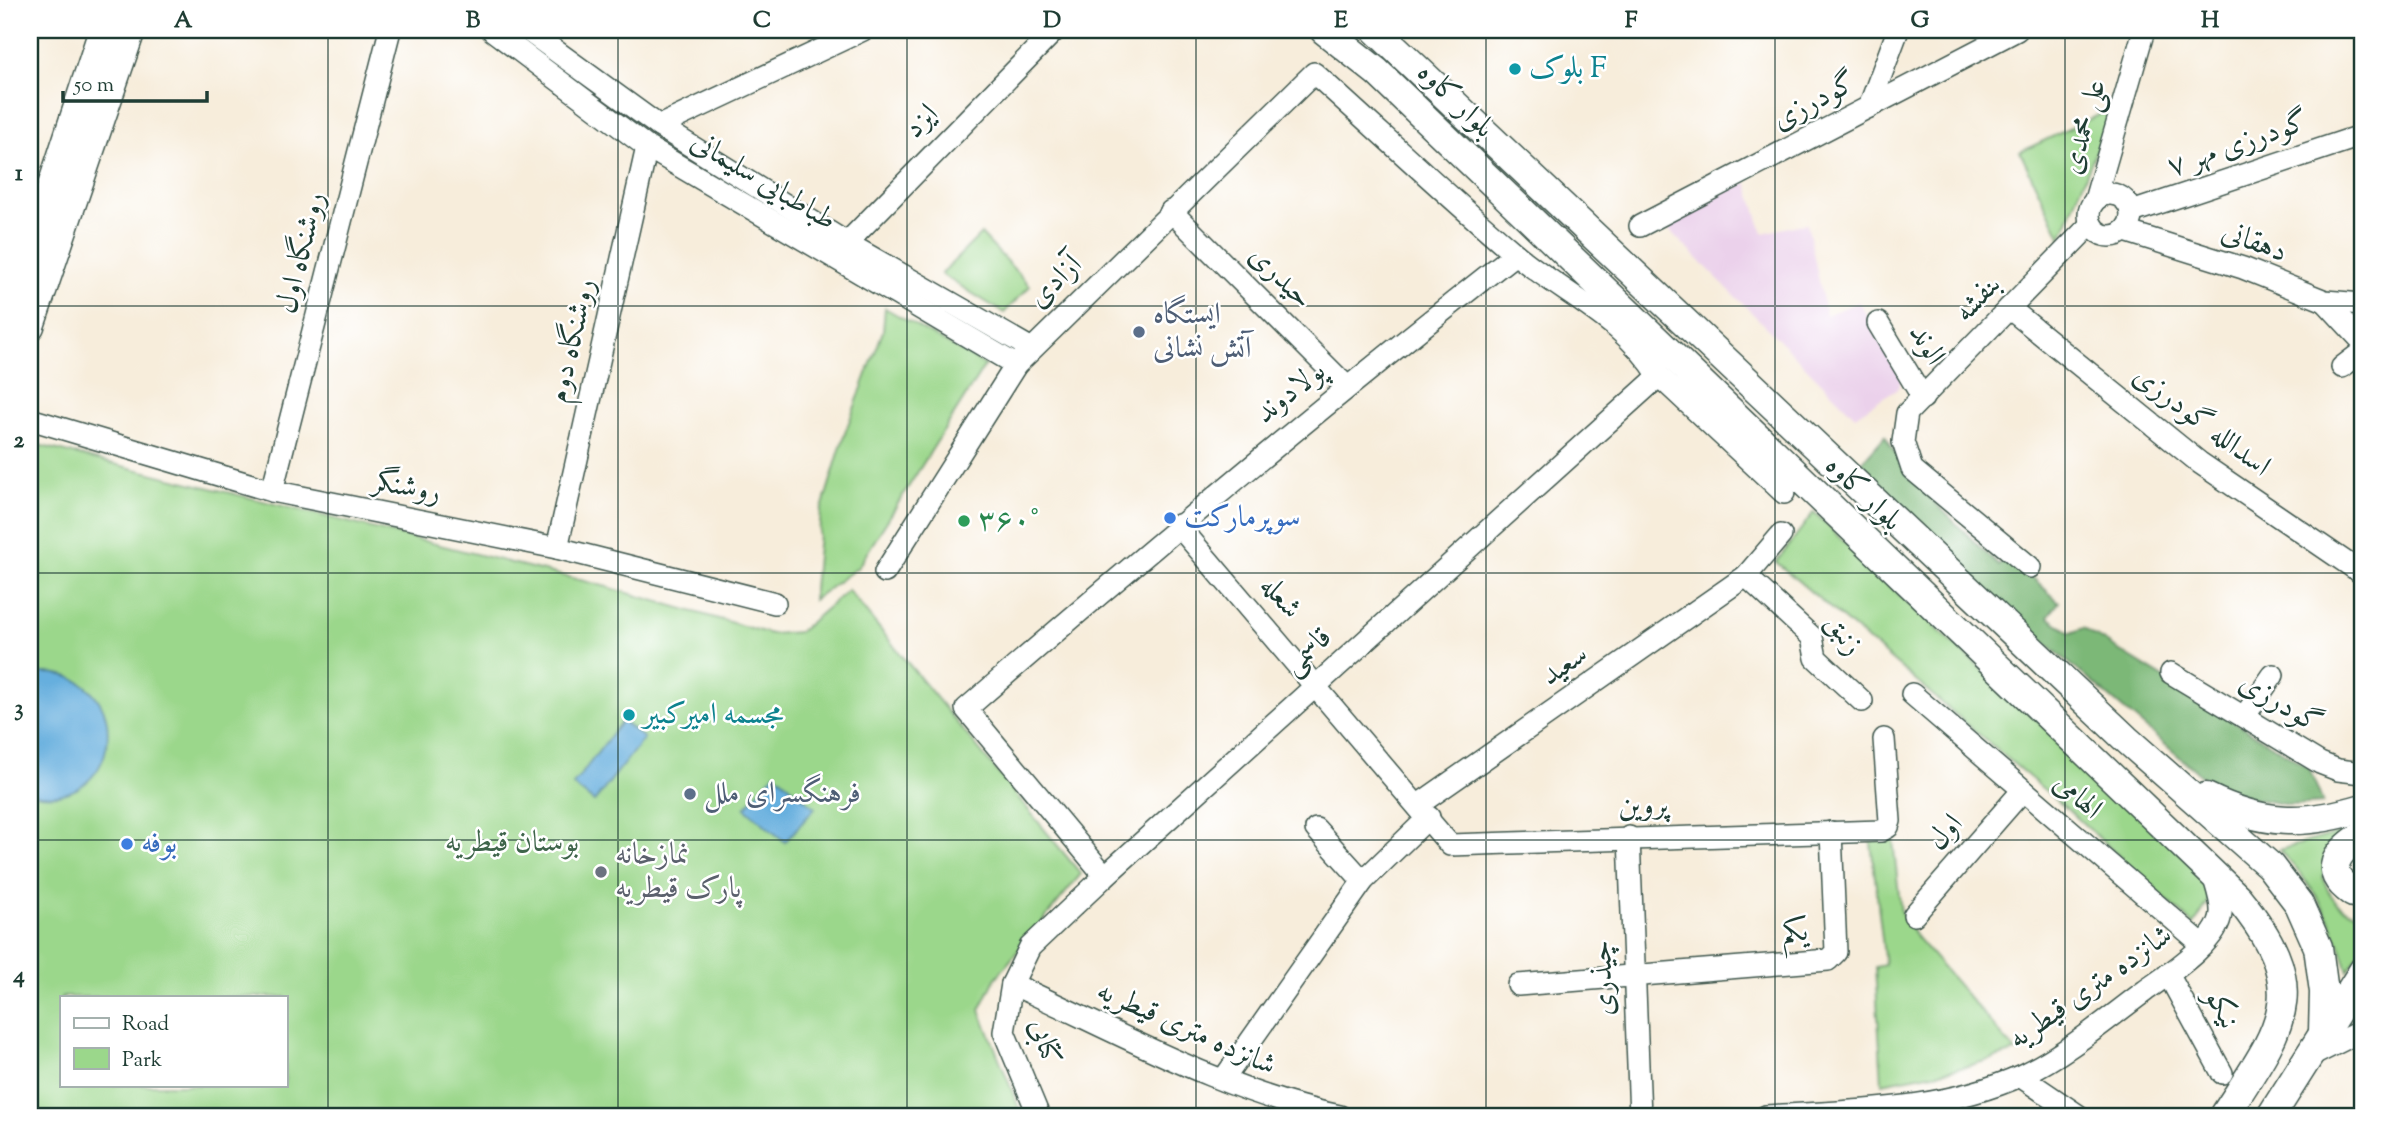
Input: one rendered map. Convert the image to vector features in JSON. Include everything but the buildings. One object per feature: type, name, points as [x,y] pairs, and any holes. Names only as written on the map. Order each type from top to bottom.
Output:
[{"type":"main road","points":[[30,253],[103,30]]},
{"type":"main road","points":[[30,326],[131,30]]},
{"type":"main road","name":"بلوار کاوه","points":[[1324,30],[1377,72],[1844,522],[2211,869],[2261,926],[2278,964],[2283,1003],[2280,1022],[2270,1044],[2224,1116]]},
{"type":"main road","name":"بلوار کاوه","points":[[1376,30],[2106,720],[2270,866],[2299,904],[2318,947],[2324,992],[2323,1032]]},
{"type":"main road","points":[[2165,772],[2231,810],[2269,820],[2299,822],[2363,808]]},
{"type":"main road","points":[[2363,835],[2338,854],[2334,871],[2340,884],[2353,893],[2363,892]]},
{"type":"main road","points":[[2271,1116],[2363,971]]},
{"type":"street","name":"روشنگاه اول","points":[[272,491],[390,30]]},
{"type":"street","name":"طباطبایی سلیمانی","points":[[494,30],[647,147],[1030,348]]},
{"type":"street","name":"طباطبایی سلیمانی","points":[[527,30],[659,126],[839,250],[1016,365]]},
{"type":"street","points":[[659,126],[863,30]]},
{"type":"street","name":"ایزد","points":[[839,250],[1055,30]]},
{"type":"street","points":[[1869,107],[1898,30]]},
{"type":"street","name":"گودرزی","points":[[1640,226],[2017,30]]},
{"type":"street","name":"علی محمدی","points":[[2095,200],[2144,30]]},
{"type":"street","name":"آزادی","points":[[885,572],[1016,365],[1030,348],[1314,73],[1515,254]]},
{"type":"street","name":"گودرزی مهر ۷","points":[[2128,222],[2363,135]]},
{"type":"street","name":"روشنگاه دوم","points":[[557,548],[647,147]]},
{"type":"street","points":[[2114,194],[2126,200],[2128,222],[2106,236],[2091,224],[2089,214],[2095,200],[2114,194]]},
{"type":"street","name":"حیدری","points":[[1171,211],[1346,386]]},
{"type":"street","name":"دهقانی","points":[[2128,222],[2325,301],[2363,304]]},
{"type":"street","name":"بنفشه","points":[[1915,405],[2091,224]]},
{"type":"street","points":[[1515,254],[1588,305],[1648,359],[1659,376],[1784,493]]},
{"type":"street","name":"پولادوند","points":[[1105,876],[966,709],[1178,525],[1346,386],[1515,254]]},
{"type":"street","points":[[2325,301],[2363,342]]},
{"type":"street","name":"اسدالله گودرزی","points":[[2009,308],[2203,466],[2363,574]]},
{"type":"street","name":"الوند","points":[[1878,323],[1915,405]]},
{"type":"street","points":[[2342,368],[2363,351]]},
{"type":"street","name":"قاسمی","points":[[1012,984],[1030,947],[1105,876],[1659,376]]},
{"type":"street","points":[[1915,405],[1903,442],[1912,469],[2030,567]]},
{"type":"street","name":"روشنگر","points":[[30,419],[272,491],[557,548],[775,603]]},
{"type":"street","name":"شعله","points":[[1178,525],[1423,811]]},
{"type":"street","name":"سعید","points":[[1223,1080],[1363,881],[1423,811],[1746,576],[1781,535]]},
{"type":"street","name":"زنبق","points":[[1746,576],[1812,637],[1816,658],[1861,701]]},
{"type":"street","name":"گودرزی","points":[[2171,673],[2320,763],[2338,770],[2363,773]]},
{"type":"street","points":[[2244,717],[2273,675]]},
{"type":"street","name":"الهامی","points":[[1912,694],[2203,945]]},
{"type":"street","name":"پروین","points":[[1423,811],[1450,845],[1881,831],[1888,827],[1884,739]]},
{"type":"street","name":"اول","points":[[1914,915],[2023,790]]},
{"type":"street","points":[[1317,829],[1363,881]]},
{"type":"street","name":"یکم","points":[[1634,976],[1828,960],[1834,957],[1836,952],[1831,831]]},
{"type":"street","name":"چیذری","points":[[1629,838],[1640,1116]]},
{"type":"street","name":"شانزده متری قیطریه","points":[[1766,1116],[1876,1110],[1958,1095],[2020,1076],[2089,1033],[2203,945],[2217,926],[2221,913],[2211,869]]},
{"type":"street","name":"نیکو","points":[[2168,974],[2222,1073]]},
{"type":"street","points":[[1518,985],[1634,976]]},
{"type":"street","name":"شانزده متری قیطریه","points":[[1012,984],[1292,1111],[1340,1116]]},
{"type":"street","name":"کتابی","points":[[1012,984],[1004,1032],[1039,1116]]},
{"type":"street","points":[[2307,1058],[2363,1030]]},
{"type":"street","points":[[2020,1076],[2079,1116]]},
{"type":"shaded area","points":[[1747,182],[1763,233],[1807,223],[1826,315],[1859,302],[1902,377],[1899,387],[1855,416],[1660,221]]},
{"type":"green space","points":[[2113,108],[2061,238],[2020,152]]},
{"type":"green space","points":[[981,234],[1030,286],[1004,313],[941,274]]},
{"type":"green space","points":[[885,308],[985,365],[858,567],[813,600],[821,512],[845,433],[883,331]]},
{"type":"green space","points":[[1885,436],[1910,478],[1999,566],[2008,555],[2059,602],[2048,617],[2071,633],[2083,628],[2309,768],[2323,803],[2290,805],[2249,798],[2202,776],[2034,633],[1856,469]]},
{"type":"green space","name":"بوستان قیطریه","points":[[30,443],[600,585],[771,634],[799,632],[848,590],[1081,874],[995,979],[980,1010],[1022,1116],[30,1116]]},
{"type":"green space","points":[[1814,512],[1870,568],[2140,813],[2205,877],[2208,902],[2194,925],[2074,815],[1776,562]]},
{"type":"green space","points":[[2360,827],[2331,853],[2323,877],[2332,897],[2342,907],[2363,913],[2363,947],[2348,971],[2336,935],[2322,906],[2314,892],[2279,850]]},
{"type":"green space","points":[[1892,831],[1901,913],[1917,938],[2016,1052],[1961,1068],[1882,1083],[1875,967],[1885,965],[1870,834]]},
{"type":"water","points":[[42,673],[73,679],[94,695],[106,717],[107,741],[100,765],[84,784],[61,794],[30,793],[30,676]]},
{"type":"water","points":[[622,721],[644,738],[594,802],[573,785]]},
{"type":"water","points":[[775,773],[815,808],[785,842],[745,808]]},
{"type":"place","name":"بلوک F","points":[[1515,69]]},
{"type":"place","name":"ایستگاه آتش نشانی","points":[[1139,332]]},
{"type":"place","name":"سوپرمارکت","points":[[1170,518]]},
{"type":"place","name":"۳۶۰°","points":[[964,521]]},
{"type":"place","name":"مجسمه امیرکبیر","points":[[629,715]]},
{"type":"place","name":"فرهنگسرای ملل","points":[[690,794]]},
{"type":"place","name":"بوفه","points":[[127,844]]},
{"type":"place","name":"نمازخانه پارک قیطریه","points":[[601,872]]}]
